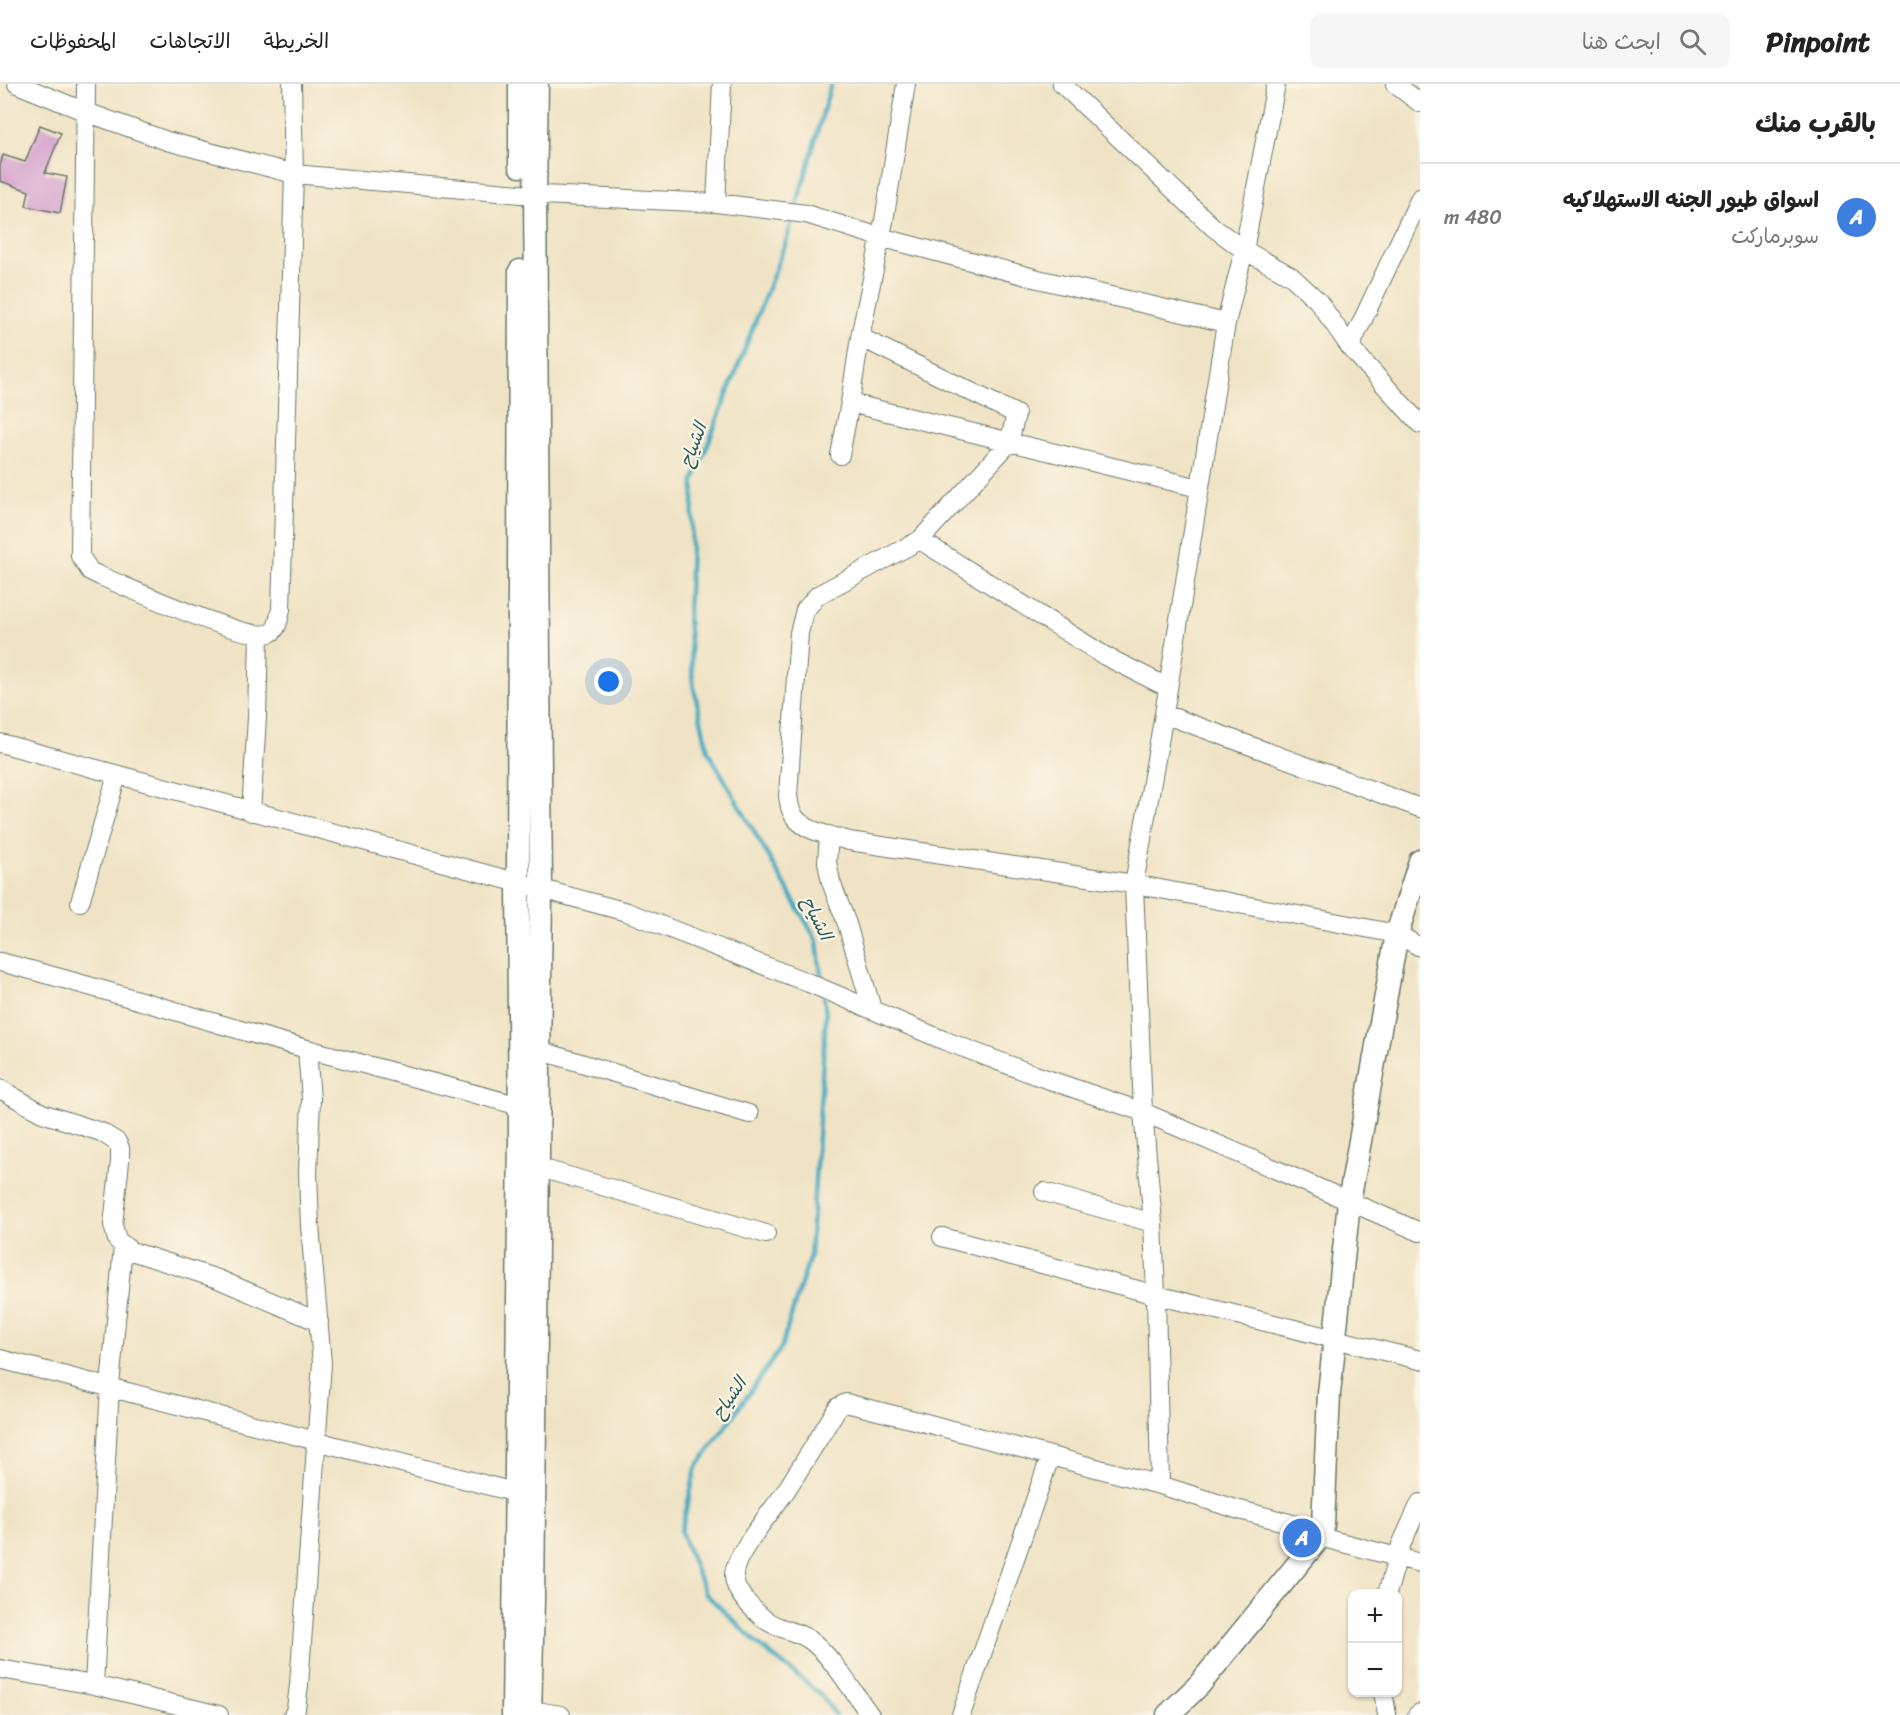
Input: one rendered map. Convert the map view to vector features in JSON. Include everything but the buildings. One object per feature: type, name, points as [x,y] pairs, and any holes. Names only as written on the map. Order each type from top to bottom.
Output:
[{"type":"main road","points":[[520,84],[527,194],[541,889],[537,1167],[525,1496]]},
{"type":"main road","points":[[524,1713],[525,1496],[518,884],[527,194],[537,84]]},
{"type":"main road","points":[[1168,1715],[1199,1685],[1316,1529],[1349,1202],[1397,934],[1420,861]]},
{"type":"street","points":[[17,84],[167,141],[294,174],[527,194],[716,203],[806,214],[880,237],[1038,279],[1226,323]]},
{"type":"street","points":[[86,84],[80,556],[90,571],[100,576],[213,622],[259,635],[275,630],[281,609],[294,174],[292,84]]},
{"type":"street","points":[[716,203],[722,84]]},
{"type":"street","points":[[840,455],[906,84]]},
{"type":"street","points":[[1062,84],[1214,228],[1244,250],[1291,276],[1318,301],[1350,347],[1420,424]]},
{"type":"street","points":[[1160,1485],[1153,1223],[1143,1112],[1134,884],[1164,714],[1226,323],[1244,250],[1276,84]]},
{"type":"street","points":[[1395,84],[1420,103]]},
{"type":"street","points":[[1350,347],[1420,198]]},
{"type":"street","points":[[860,337],[1016,414],[1009,443],[920,540],[818,595],[805,610],[799,633],[788,796],[791,811],[799,822],[812,830],[849,842],[1134,884],[1397,934],[1420,946]]},
{"type":"street","points":[[850,403],[1199,488]]},
{"type":"street","points":[[920,540],[1105,656],[1167,687]]},
{"type":"street","points":[[251,812],[259,635]]},
{"type":"street","points":[[1164,714],[1420,808]]},
{"type":"street","points":[[0,743],[627,912],[809,983],[1035,1076],[1143,1112],[1420,1232]]},
{"type":"street","points":[[80,902],[117,775]]},
{"type":"street","points":[[829,835],[827,862],[831,882],[848,924],[872,1009]]},
{"type":"street","points":[[0,962],[59,977],[193,1018],[520,1106]]},
{"type":"street","points":[[293,1715],[299,1685],[322,1363],[308,1184],[311,1099],[307,1049]]},
{"type":"street","points":[[538,1050],[749,1114]]},
{"type":"street","points":[[0,1089],[42,1113],[101,1131],[117,1142],[120,1148],[120,1161],[112,1226],[117,1240],[123,1246],[131,1251],[218,1279],[319,1322]]},
{"type":"street","points":[[537,1167],[766,1234]]},
{"type":"street","points":[[1044,1192],[1153,1223]]},
{"type":"street","points":[[942,1237],[1156,1295],[1420,1360]]},
{"type":"street","points":[[94,1685],[110,1386],[123,1246]]},
{"type":"street","points":[[0,1359],[525,1496]]},
{"type":"street","points":[[870,1715],[821,1650],[802,1635],[765,1620],[738,1589],[734,1575],[743,1551],[785,1491],[838,1407],[846,1403],[1160,1485],[1236,1509],[1399,1550],[1420,1550]]},
{"type":"street","points":[[961,1715],[1050,1457]]},
{"type":"street","points":[[1388,1589],[1399,1550],[1420,1503]]},
{"type":"street","points":[[1399,1550],[1420,1563]]},
{"type":"street","points":[[0,1669],[94,1685],[219,1715]]},
{"type":"street","points":[[1384,1697],[1387,1715]]},
{"type":"street","points":[[524,1713],[561,1715]]},
{"type":"waterway","name":"الشياح","points":[[796,208],[831,84]]},
{"type":"waterway","name":"الشياح","points":[[793,216],[786,242],[694,480],[688,616],[693,684],[708,751],[817,941],[822,984]]},
{"type":"waterway","name":"الشياح","points":[[824,995],[826,1015],[810,1256],[781,1348],[696,1468],[681,1532],[705,1593],[760,1646],[819,1693],[836,1715]]},
{"type":"place","name":"اسواق طيور الجنه الاستهلاكيه","points":[[1302,1538]]}]
